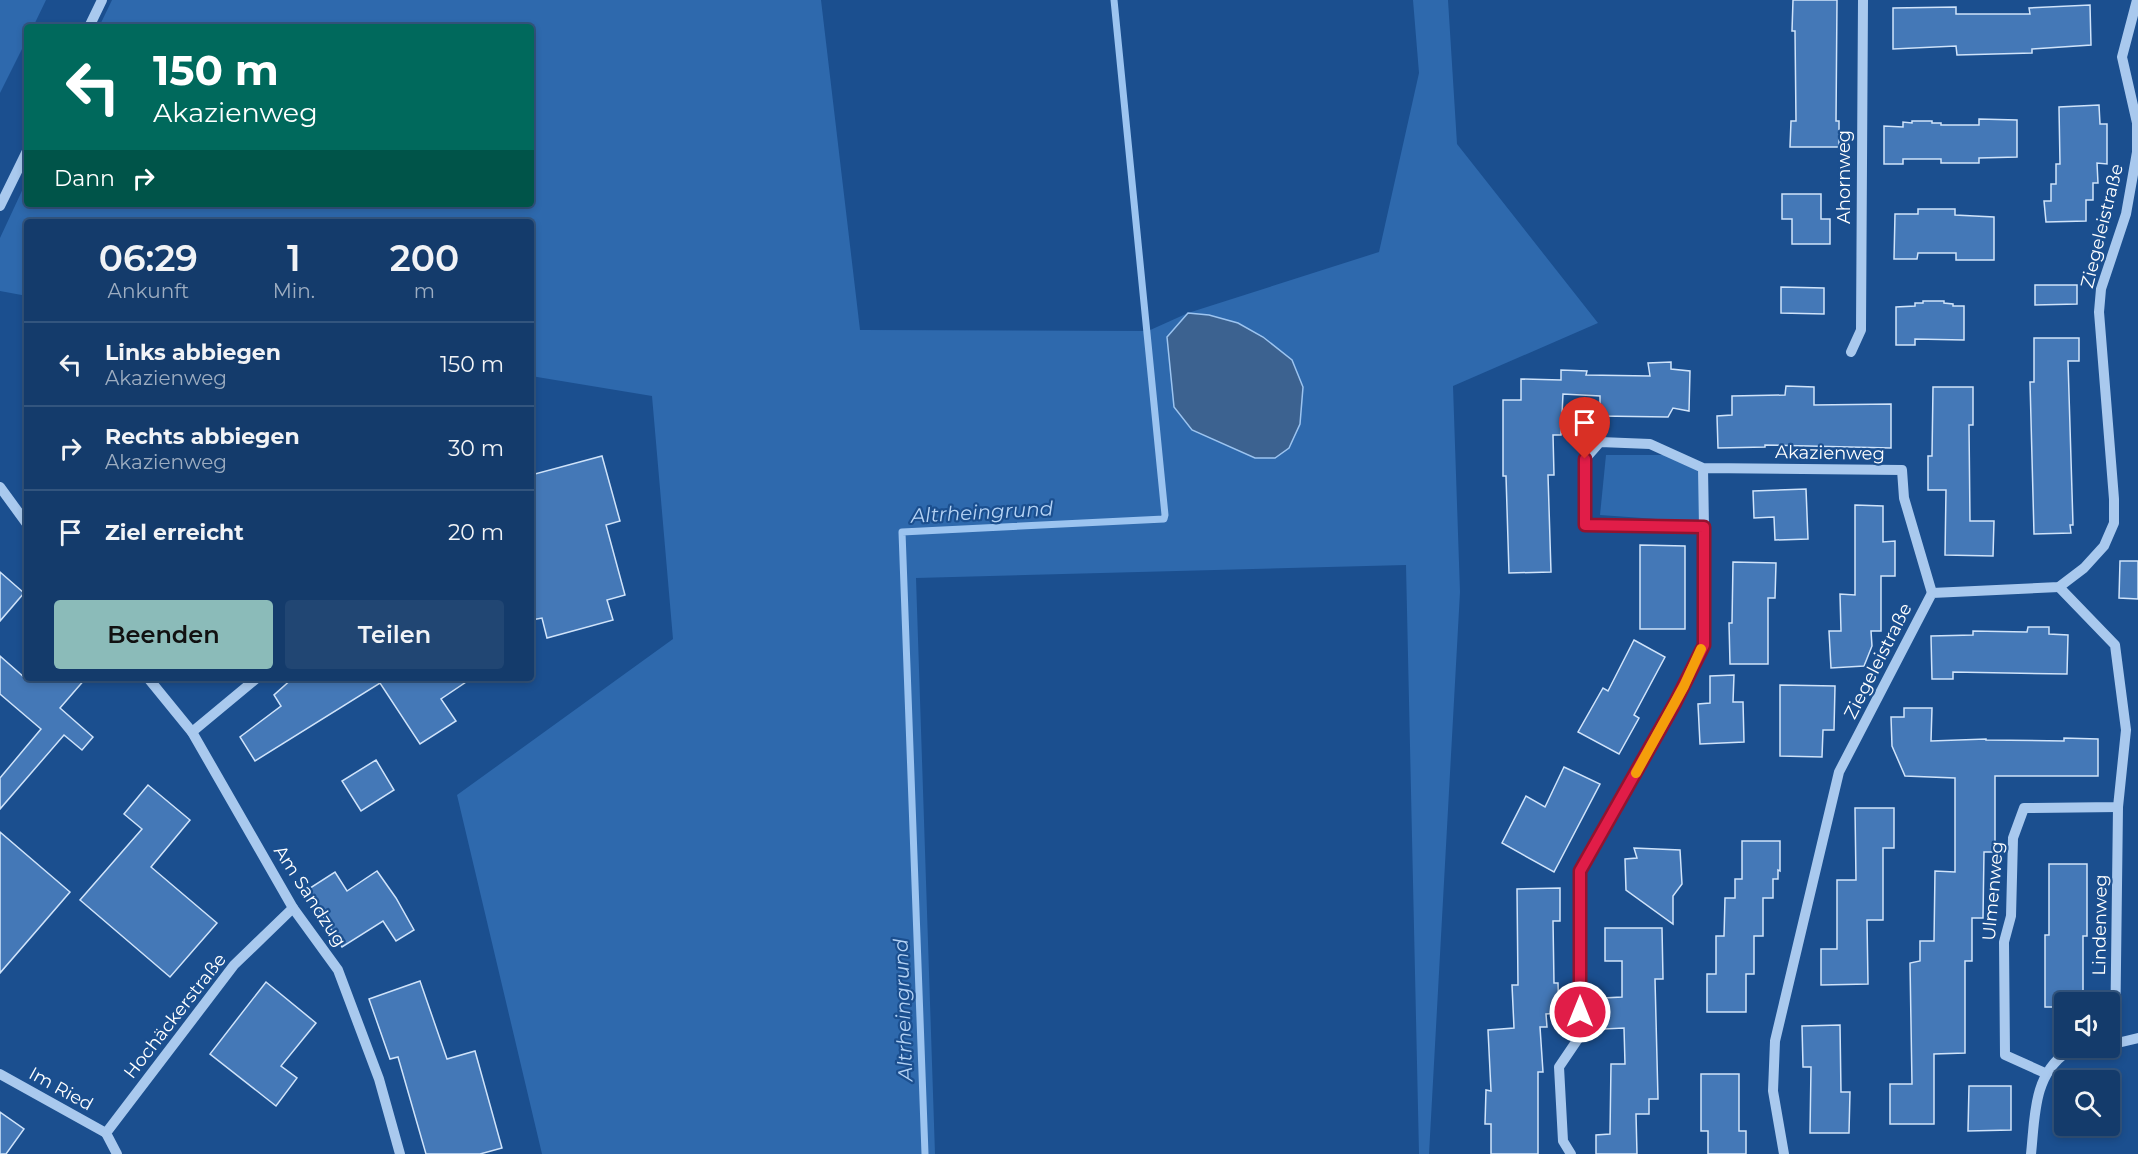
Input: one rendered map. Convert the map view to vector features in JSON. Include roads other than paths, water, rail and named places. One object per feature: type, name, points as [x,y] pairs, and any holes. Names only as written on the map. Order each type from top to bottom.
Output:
[{"type":"street","points":[[90,24],[102,0]]},
{"type":"street","name":"Ahornweg","points":[[1851,352],[1861,330],[1863,0]]},
{"type":"street","name":"Ziegeleistraße","points":[[1784,1154],[1773,1091],[1775,1041],[1839,772],[1932,593],[2059,587],[2084,568],[2104,546],[2114,523],[2099,312],[2101,290],[2126,214],[2137,152],[2137,123],[2122,57],[2137,0]]},
{"type":"street","points":[[0,206],[24,157]]},
{"type":"street","name":"Akazienweg","points":[[1704,527],[1585,525],[1585,459],[1600,442],[1650,444],[1703,468],[1902,470],[1904,498],[1932,593]]},
{"type":"street","points":[[1571,1154],[1563,1141],[1559,1067],[1580,1036],[1580,871],[1669,714],[1704,645],[1703,468]]},
{"type":"street","points":[[0,487],[24,520]]},
{"type":"street","points":[[2059,587],[2115,645],[2126,730],[2118,807]]},
{"type":"street","name":"Am Sandzug","points":[[150,681],[192,732],[293,908],[338,970],[379,1079],[400,1154]]},
{"type":"street","points":[[192,732],[253,681]]},
{"type":"street","name":"Lindenweg","points":[[2113,992],[2118,807]]},
{"type":"street","name":"Ulmenweg","points":[[2045,1073],[2005,1055],[2004,942],[2011,916],[2013,838],[2024,808],[2118,807]]},
{"type":"street","name":"Hochäckerstraße","points":[[106,1133],[234,965],[293,908]]},
{"type":"street","points":[[2120,1042],[2138,1038]]},
{"type":"street","points":[[2031,1154],[2037,1097],[2045,1073],[2061,1058]]},
{"type":"street","name":"Im Ried","points":[[0,1074],[106,1133]]},
{"type":"street","points":[[106,1133],[117,1154]]},
{"type":"waterway","name":"Altrheingrund","points":[[925,1154],[902,532],[1164,519],[1165,515],[1114,0]]}]
